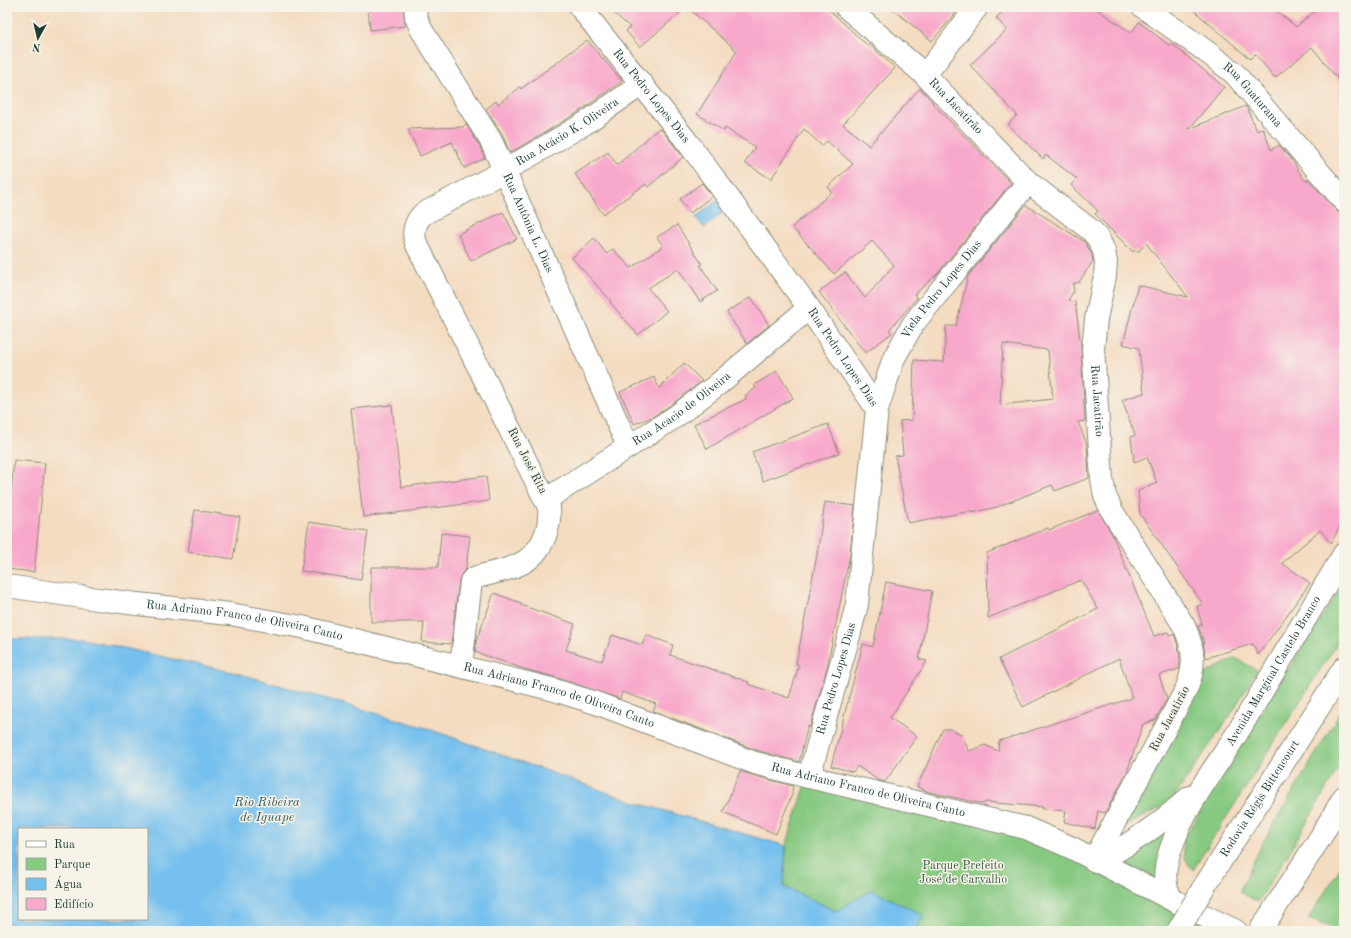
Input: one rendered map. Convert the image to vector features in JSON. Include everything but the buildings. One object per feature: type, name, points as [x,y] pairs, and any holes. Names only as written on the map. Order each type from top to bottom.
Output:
[{"type":"main road","name":"Rua Antônia L. Dias","points":[[415,7],[416,17],[421,29],[491,141],[628,446]]},
{"type":"main road","name":"Rua Pedro Lopes Dias","points":[[580,7],[689,144],[810,308],[877,409],[857,604],[850,636],[809,777]]},
{"type":"main road","name":"Rua Jacatirão","points":[[846,7],[925,76],[1028,182],[1092,231],[1099,240],[1104,251],[1106,262],[1105,276],[1096,319],[1093,349],[1105,496],[1112,511],[1184,626],[1193,650],[1192,673],[1186,692],[1095,861]]},
{"type":"main road","points":[[925,76],[977,7]]},
{"type":"main road","name":"Rua Guaturama","points":[[1143,7],[1203,49],[1234,73],[1344,201]]},
{"type":"main road","name":"Rua Acácio K. Oliveira","points":[[414,230],[418,221],[424,214],[504,171],[584,124],[642,84]]},
{"type":"main road","name":"Viela Pedro Lopes Dias","points":[[877,409],[894,358],[913,324],[1028,182]]},
{"type":"main road","name":"Rua José Rita","points":[[414,230],[414,238],[416,243],[547,499],[549,506],[550,520],[546,534],[537,552],[518,565],[477,577],[471,581],[461,666]]},
{"type":"main road","name":"Rua Acacio de Oliveira","points":[[547,499],[628,446],[676,417],[810,308]]},
{"type":"main road","name":"Avenida Marginal Castelo Branco","points":[[1173,900],[1169,895],[1165,884],[1174,839],[1182,822],[1344,554]]},
{"type":"main road","name":"Rua Adriano Franco de Oliveira Canto","points":[[7,586],[137,604],[230,614],[302,627],[551,689],[596,703],[755,762],[809,777],[1026,828],[1070,847],[1095,861],[1236,931]]},
{"type":"main road","name":"Rodovia Régis Bittencourt","points":[[1178,931],[1202,890],[1344,668]]},
{"type":"main road","name":"Avenida Marginal Castelo Branco","points":[[1095,861],[1110,855],[1169,816],[1202,787]]},
{"type":"main road","points":[[1261,929],[1320,838],[1344,797]]},
{"type":"main road","points":[[1320,838],[1344,813]]},
{"type":"green space","points":[[1344,583],[1344,632],[1193,870],[1184,855],[1184,839],[1227,764]]},
{"type":"green space","points":[[1235,658],[1257,670],[1231,714],[1170,803],[1121,828],[1199,677]]},
{"type":"green space","points":[[1344,706],[1344,759],[1258,902],[1239,892],[1261,846]]},
{"type":"green space","name":"Parque Prefeito José de Carvalho","points":[[808,778],[1025,828],[1231,931],[915,931],[923,916],[836,911],[784,887],[786,846]]},
{"type":"green space","points":[[1170,825],[1158,882],[1116,859]]},
{"type":"green space","points":[[1344,862],[1343,930],[1335,929],[1308,919]]},
{"type":"water","points":[[718,200],[726,210],[704,228],[696,217]]},
{"type":"water","name":"Rio Ribeira de Iguape","points":[[7,639],[83,639],[241,674],[423,727],[634,802],[786,846],[784,887],[836,911],[872,890],[923,915],[915,931],[7,931]]}]
